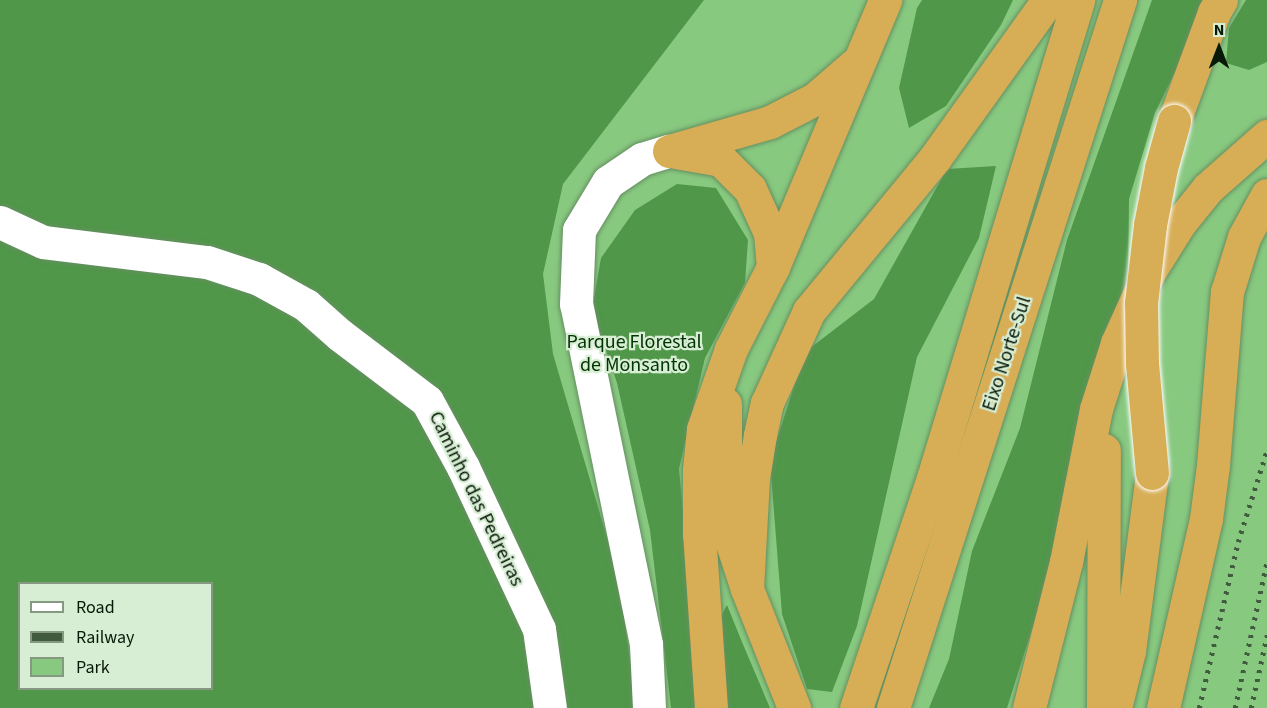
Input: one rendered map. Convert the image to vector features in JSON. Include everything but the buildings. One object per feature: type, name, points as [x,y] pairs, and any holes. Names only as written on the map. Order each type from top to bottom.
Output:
[{"type":"highway","points":[[711,708],[699,534],[699,470],[703,429],[731,349],[773,267],[885,0]]},
{"type":"highway","points":[[747,589],[753,478],[759,435],[767,403],[809,310],[935,158],[1048,0]]},
{"type":"highway","name":"Eixo Norte-Sul","points":[[858,702],[933,478],[1078,0]]},
{"type":"highway","name":"Eixo Norte-Sul","points":[[893,708],[1120,0]]},
{"type":"highway","points":[[1139,708],[1157,603],[1160,558],[1142,364],[1141,303],[1150,225],[1161,168],[1174,121],[1214,12],[1221,0]]},
{"type":"highway","points":[[669,151],[770,122],[815,99],[860,60]]},
{"type":"highway","points":[[1029,708],[1066,562],[1086,455],[1108,367],[1149,272],[1179,224],[1208,188],[1267,136]]},
{"type":"highway","points":[[669,151],[721,160],[750,189],[770,233],[773,267]]},
{"type":"highway","points":[[1163,708],[1206,519],[1213,465],[1227,292],[1244,237],[1267,195]]},
{"type":"highway","points":[[731,349],[725,400],[725,490],[729,534],[747,589],[794,708]]},
{"type":"highway","points":[[1103,708],[1102,509],[1108,367]]},
{"type":"highway","points":[[1115,708],[1129,651],[1152,473]]},
{"type":"street","points":[[649,708],[646,644],[576,304],[579,230],[608,182],[642,159],[669,151]]},
{"type":"street","name":"Caminho das Pedreiras","points":[[0,222],[43,243],[207,262],[259,279],[306,305],[340,335],[427,401],[464,467],[539,629],[550,708]]},
{"type":"green space","name":"Parque Florestal de Monsanto","points":[[0,0],[1267,0],[1267,708],[0,708]]},
{"type":"green space","points":[[0,0],[704,0],[563,184],[543,274],[553,354],[618,575],[637,708],[0,708]]},
{"type":"green space","points":[[922,0],[1013,0],[1001,25],[946,106],[909,128],[899,88],[917,8]]},
{"type":"green space","points":[[1152,0],[1210,0],[1155,113],[1129,199],[1128,296],[1046,585],[1007,708],[929,708],[949,659],[972,551],[1020,428],[1067,240]]},
{"type":"green space","points":[[1246,0],[1267,0],[1267,62],[1249,70],[1226,63],[1229,28]]},
{"type":"green space","points":[[996,166],[979,238],[917,357],[857,626],[832,692],[807,689],[782,614],[770,461],[805,352],[874,299],[947,169]]},
{"type":"green space","points":[[677,184],[716,188],[748,240],[745,283],[705,358],[679,469],[702,708],[671,708],[650,530],[617,383],[592,309],[601,258],[635,210]]},
{"type":"green space","points":[[727,605],[770,708],[725,708],[716,625]]},
{"type":"railway","points":[[1199,708],[1238,542],[1267,450]]},
{"type":"railway","points":[[1235,708],[1267,561]]},
{"type":"railway","points":[[1251,708],[1267,635]]}]
